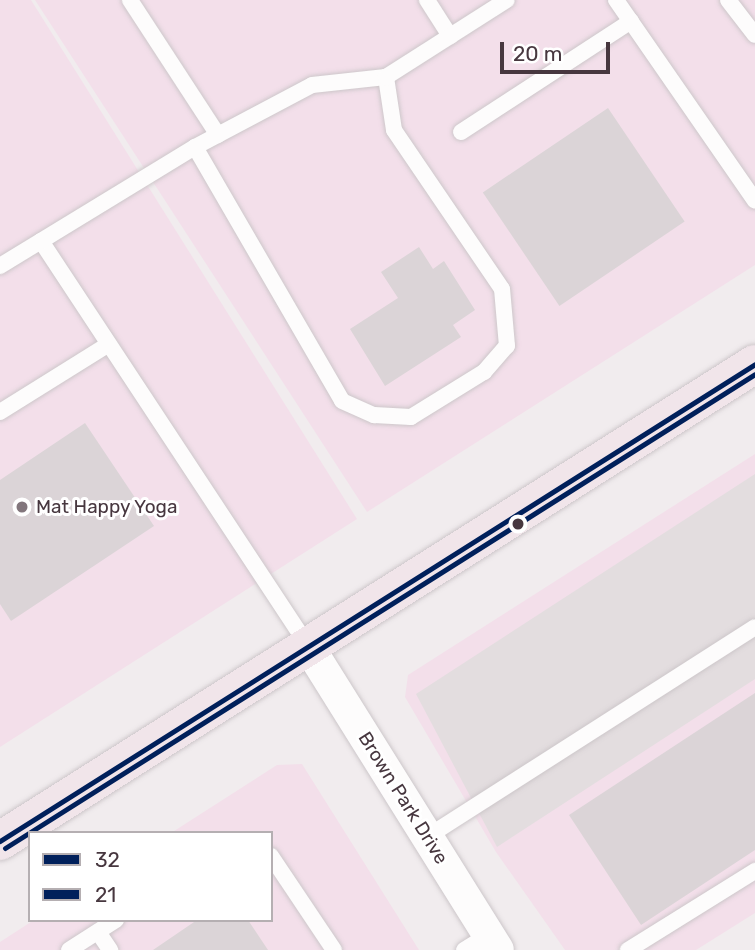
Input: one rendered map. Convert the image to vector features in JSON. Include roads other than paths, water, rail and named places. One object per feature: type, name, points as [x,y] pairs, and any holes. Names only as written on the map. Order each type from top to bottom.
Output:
[{"type":"main road","points":[[0,841],[755,364]]},
{"type":"street","name":"Brown Park Drive","points":[[308,646],[427,838],[483,945]]},
{"type":"lane","points":[[130,0],[218,135]]},
{"type":"lane","points":[[427,0],[450,36]]},
{"type":"lane","points":[[0,266],[195,147],[312,85],[386,77],[507,0]]},
{"type":"lane","points":[[617,0],[755,201]]},
{"type":"lane","points":[[728,0],[755,35]]},
{"type":"lane","points":[[461,132],[631,20]]},
{"type":"lane","points":[[195,147],[342,401],[374,415],[411,417],[484,372],[507,346],[502,289],[394,130],[386,77]]},
{"type":"lane","points":[[41,241],[308,646]]},
{"type":"lane","points":[[0,412],[109,344]]},
{"type":"lane","points":[[427,838],[755,627]]},
{"type":"lane","points":[[273,859],[334,950]]},
{"type":"lane","points":[[628,950],[755,870]]},
{"type":"lane","points":[[69,950],[113,922]]},
{"type":"lane","points":[[98,932],[110,950]]},
{"type":"place","name":"Mat Happy Yoga","points":[[22,507]]}]
